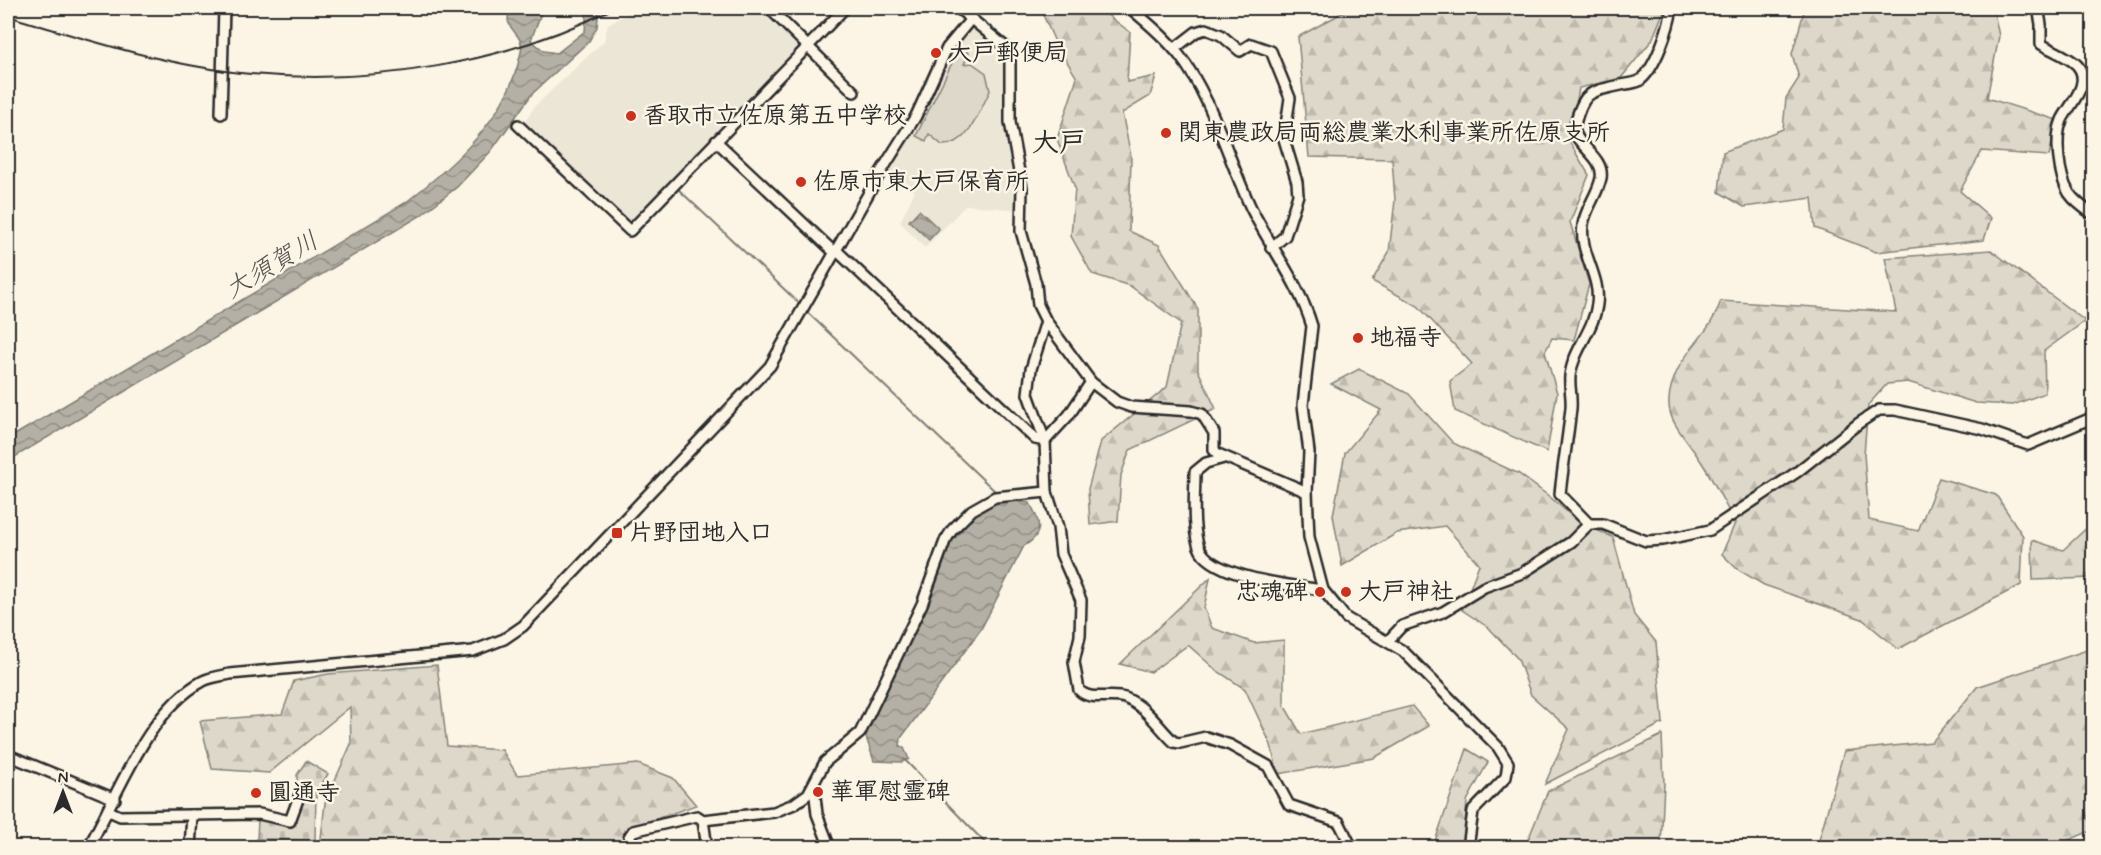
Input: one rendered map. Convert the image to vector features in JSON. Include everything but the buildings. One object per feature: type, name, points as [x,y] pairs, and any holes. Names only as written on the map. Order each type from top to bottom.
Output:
[{"type":"street","points":[[222,114],[224,8]]},
{"type":"street","points":[[769,8],[854,92]]},
{"type":"street","points":[[518,125],[630,231],[844,8]]},
{"type":"street","points":[[958,8],[1008,49],[1010,54],[1010,122],[1022,188],[1021,231],[1034,277],[1038,305],[1046,321],[1091,382],[1121,405],[1202,414],[1214,433],[1214,450],[1224,458],[1262,471],[1307,492]]},
{"type":"street","points":[[1130,8],[1174,49],[1194,80],[1271,248],[1301,296],[1312,326],[1304,405],[1309,452],[1307,492],[1310,537],[1323,590],[1346,618],[1403,651],[1498,747],[1508,763],[1506,777],[1473,811],[1468,848]]},
{"type":"street","points":[[1589,524],[1560,494],[1571,405],[1570,377],[1574,358],[1593,322],[1598,303],[1594,276],[1585,258],[1583,224],[1602,178],[1600,165],[1578,137],[1574,127],[1583,99],[1589,92],[1639,81],[1652,66],[1666,34],[1672,8]]},
{"type":"street","points":[[2038,8],[2041,44],[2077,66],[2081,76],[2080,92],[2062,121],[2059,141],[2064,180],[2069,194],[2094,215]]},
{"type":"street","points":[[87,848],[109,811],[145,740],[182,696],[204,681],[230,674],[473,651],[491,645],[513,633],[770,366],[835,251],[916,116],[947,48],[971,19]]},
{"type":"street","points":[[1174,49],[1196,32],[1206,29],[1221,35],[1240,51],[1251,44],[1271,51],[1290,98],[1284,140],[1297,182],[1298,195],[1285,236],[1271,248]]},
{"type":"street","points":[[716,141],[1035,439],[1045,441]]},
{"type":"street","points":[[1046,321],[1031,369],[1028,394],[1045,441],[1047,492],[1058,527],[1061,554],[1081,600],[1080,636],[1074,662],[1079,690],[1083,695],[1124,698],[1139,706],[1174,742],[1187,742],[1206,737],[1217,739],[1264,762],[1289,805],[1339,822],[1352,848]]},
{"type":"street","points":[[1045,441],[1069,415],[1091,382]]},
{"type":"street","points":[[1388,641],[1402,626],[1443,612],[1484,587],[1522,573],[1571,542],[1589,524],[1603,524],[1646,541],[1663,540],[1710,530],[1789,477],[1879,410],[1895,410],[1982,429],[2028,445],[2094,417]]},
{"type":"street","points":[[1224,458],[1206,463],[1195,472],[1196,537],[1200,550],[1217,566],[1241,574],[1323,590]]},
{"type":"street","points":[[632,848],[630,837],[633,831],[697,816],[703,820],[774,812],[794,804],[814,787],[825,762],[860,733],[922,604],[945,541],[952,530],[972,510],[996,497],[1047,492]]},
{"type":"street","points":[[8,755],[115,799]]},
{"type":"street","points":[[814,787],[817,814],[830,848]]},
{"type":"street","points":[[109,811],[120,816],[259,814],[290,821],[300,794]]},
{"type":"street","points":[[190,848],[192,815]]},
{"type":"street","points":[[703,820],[707,848]]},
{"type":"shaded area","name":"香取市立佐原第五中学校","points":[[638,8],[765,8],[798,42],[799,47],[627,224],[523,125],[535,106],[604,41],[608,24]]},
{"type":"shaded area","points":[[972,25],[1005,51],[1019,210],[966,205],[925,248],[900,222],[915,191],[883,174],[922,118],[949,50]]},
{"type":"green space","points":[[1040,8],[1098,8],[1130,32],[1127,82],[1156,76],[1150,96],[1122,113],[1131,156],[1129,231],[1159,245],[1198,309],[1198,370],[1216,409],[1130,450],[1121,475],[1118,521],[1090,525],[1088,489],[1101,441],[1167,387],[1181,323],[1130,286],[1092,274],[1071,236],[1075,188],[1057,139],[1077,78],[1055,42]]},
{"type":"green space","points":[[1351,8],[1665,8],[1652,40],[1621,78],[1579,88],[1570,143],[1589,175],[1570,222],[1589,284],[1574,340],[1552,338],[1545,352],[1557,393],[1547,452],[1455,411],[1450,381],[1472,364],[1418,306],[1372,281],[1389,252],[1395,200],[1392,159],[1309,157],[1298,37]]},
{"type":"green space","points":[[1805,8],[1993,8],[1999,36],[1987,98],[2057,120],[2049,156],[1982,151],[1960,191],[1991,218],[1984,240],[1876,252],[1815,228],[1812,198],[1744,207],[1719,192],[1723,152],[1783,129],[1786,98],[1799,78],[1792,54]]},
{"type":"green space","points":[[959,49],[969,53],[964,64],[972,63],[986,73],[990,91],[972,126],[959,140],[942,145],[929,134],[926,141],[916,136]]},
{"type":"green space","points":[[1991,250],[2085,321],[2044,351],[2045,393],[2013,405],[1976,403],[1908,382],[1887,384],[1868,405],[1864,454],[1869,520],[1918,531],[1939,478],[1996,495],[2023,536],[2021,585],[1898,649],[1862,619],[1764,585],[1737,569],[1722,554],[1735,523],[1704,466],[1673,420],[1669,398],[1672,384],[1684,358],[1707,328],[1721,301],[1896,312],[1885,258]]},
{"type":"green space","points":[[1359,369],[1409,394],[1453,443],[1519,474],[1580,523],[1613,537],[1634,615],[1656,642],[1663,723],[1545,784],[1569,729],[1531,695],[1518,659],[1489,628],[1462,610],[1479,564],[1445,526],[1397,533],[1342,566],[1333,515],[1345,453],[1381,410],[1331,384]]},
{"type":"green space","points":[[2093,522],[2093,578],[2033,580],[2032,540],[2063,550]]},
{"type":"green space","points":[[1210,578],[1204,608],[1212,628],[1254,643],[1284,640],[1284,705],[1301,734],[1412,706],[1429,726],[1374,758],[1278,774],[1271,745],[1245,689],[1216,670],[1188,645],[1151,672],[1120,664]]},
{"type":"green space","points":[[2093,648],[2093,830],[2052,847],[1817,847],[1844,751],[1932,742],[1977,687]]},
{"type":"green space","points":[[437,665],[447,746],[502,750],[517,775],[638,764],[673,778],[696,805],[624,830],[627,847],[320,847],[325,803],[351,744],[350,707],[269,773],[212,769],[200,721],[282,714],[294,681],[328,674]]},
{"type":"green space","points":[[1662,735],[1664,783],[1661,847],[1525,847],[1548,791]]},
{"type":"green space","points":[[1467,749],[1488,762],[1467,801],[1463,847],[1433,847]]},
{"type":"green space","points":[[306,761],[328,774],[316,793],[315,840],[257,839],[258,820],[297,821],[297,775]]},
{"type":"water","points":[[512,8],[543,8],[531,40],[544,51],[557,53],[585,31],[587,8],[599,8],[597,27],[589,41],[532,94],[491,151],[457,187],[420,216],[8,461],[8,439],[405,203],[442,172],[477,138],[492,118],[514,76],[521,45],[508,21]]},
{"type":"water","points":[[919,210],[939,229],[929,240],[909,221]]},
{"type":"water","points":[[1010,500],[1030,503],[1038,521],[1038,532],[1024,546],[981,629],[901,738],[900,746],[904,748],[909,759],[902,762],[874,761],[865,734],[921,620],[950,544],[974,515],[995,502]]},
{"type":"waterway","points":[[678,189],[802,306]]},
{"type":"waterway","points":[[806,311],[997,493]]},
{"type":"waterway","points":[[904,759],[990,848]]},
{"type":"railway","points":[[8,16],[128,51],[189,65],[251,74],[297,77],[391,73],[483,56],[572,27],[614,8]]},
{"type":"place","name":"大戸郵便局","points":[[936,53]]},
{"type":"place","name":"香取市立佐原第五中学校","points":[[631,116]]},
{"type":"place","name":"関東農政局両総農業水利事業所佐原支所","points":[[1166,133]]},
{"type":"place","name":"佐原市東大戸保育所","points":[[801,182]]},
{"type":"place","name":"地福寺","points":[[1358,338]]},
{"type":"place","name":"片野団地入口","points":[[617,533]]},
{"type":"place","name":"忠魂碑","points":[[1320,592]]},
{"type":"place","name":"大戸神社","points":[[1346,592]]},
{"type":"place","name":"華軍慰霊碑","points":[[818,792]]},
{"type":"place","name":"圓通寺","points":[[256,793]]},
{"type":"district","name":"大戸","points":[[1059,143]]},
{"type":"water label","name":"大須賀川","points":[[272,266]]}]
